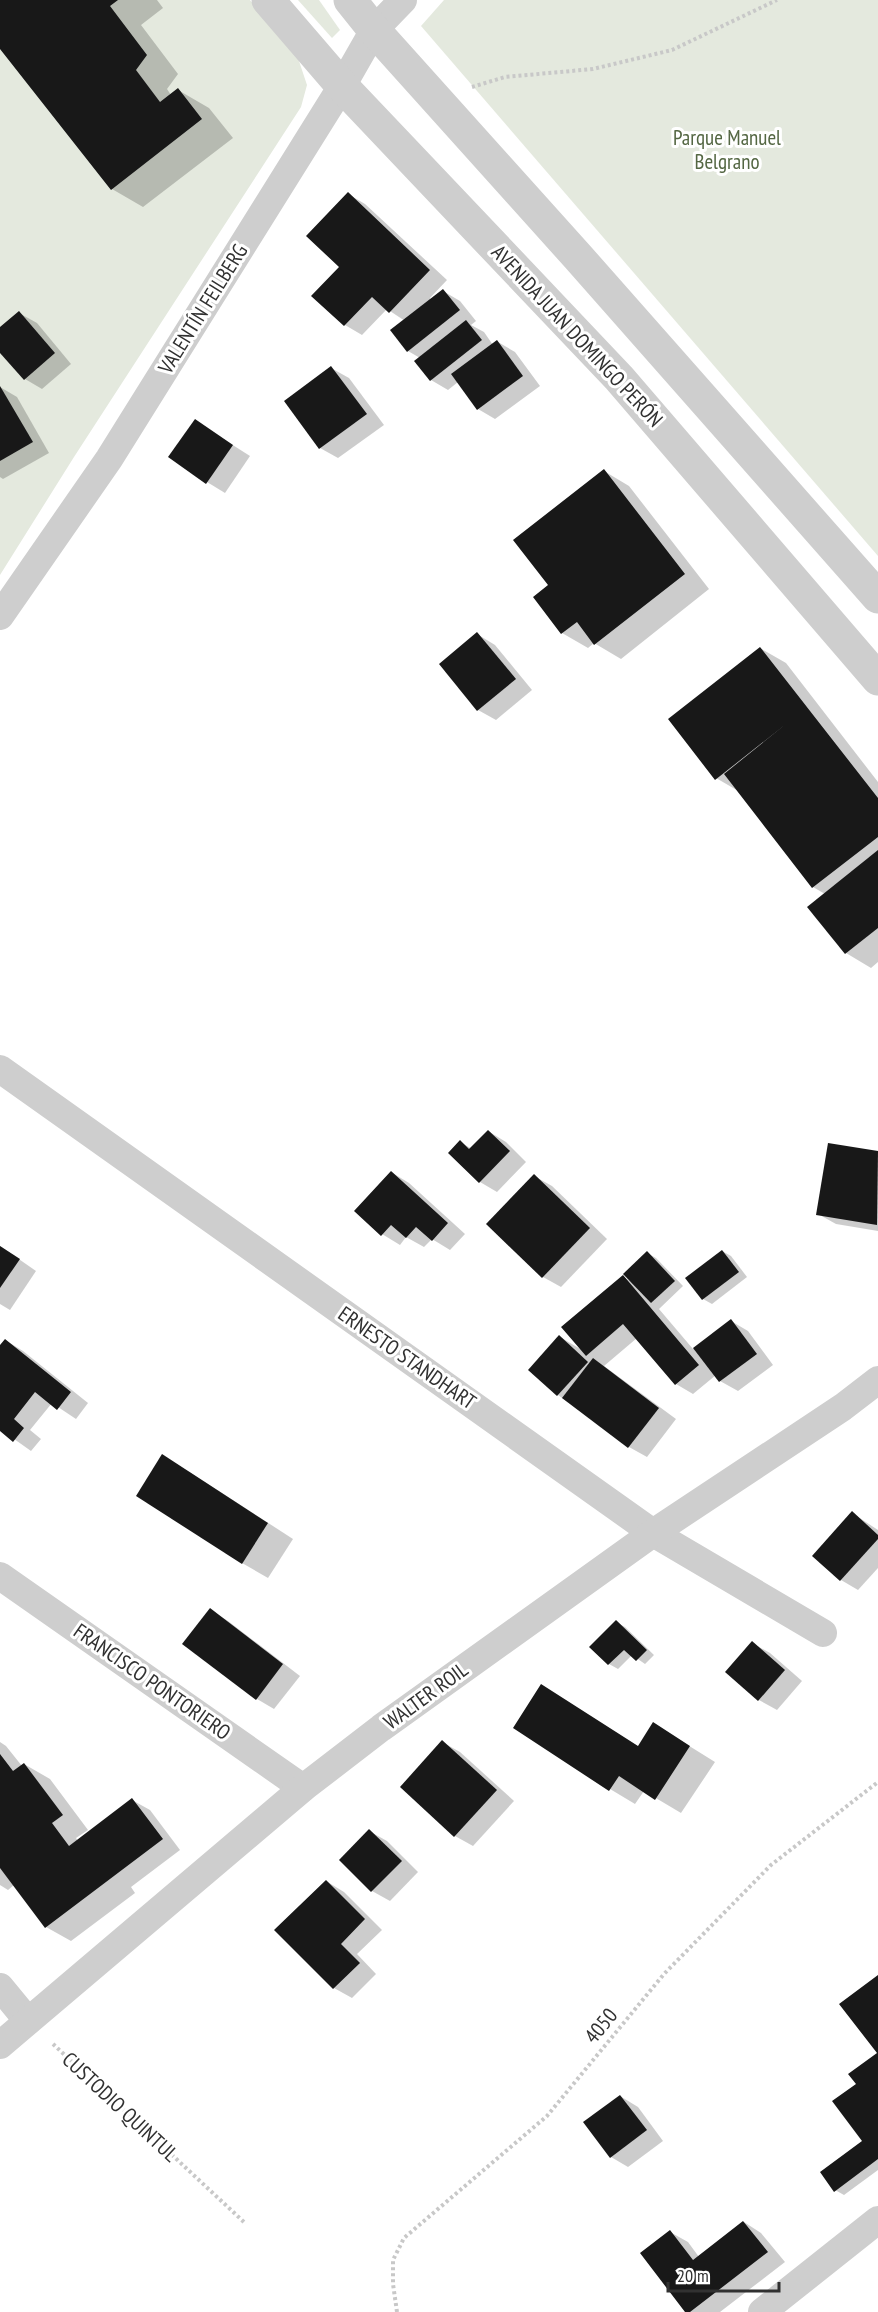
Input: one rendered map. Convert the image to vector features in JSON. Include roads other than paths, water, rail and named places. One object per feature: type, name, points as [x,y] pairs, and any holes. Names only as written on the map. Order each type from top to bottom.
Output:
[{"type":"street","name":"AVENIDA JUAN DOMINGO PERÓN","points":[[268,0],[342,86],[619,378],[878,680]]},
{"type":"street","points":[[350,0],[374,30],[878,597]]},
{"type":"street","name":"VALENTÍN FEILBERG","points":[[0,616],[109,459],[342,86],[374,30],[403,0]]},
{"type":"street","name":"ERNESTO STANDHART","points":[[0,1069],[653,1533],[823,1633]]},
{"type":"street","name":"WALTER ROIL","points":[[0,2045],[303,1788],[381,1728],[653,1533],[843,1407],[878,1380]]},
{"type":"street","name":"FRANCISCO PONTORIERO","points":[[0,1576],[303,1788]]},
{"type":"street","points":[[0,1987],[28,2021]]},
{"type":"street","points":[[762,2312],[878,2220]]},
{"type":"park label","name":"Parque Manuel Belgrano","points":[[727,150]]}]
